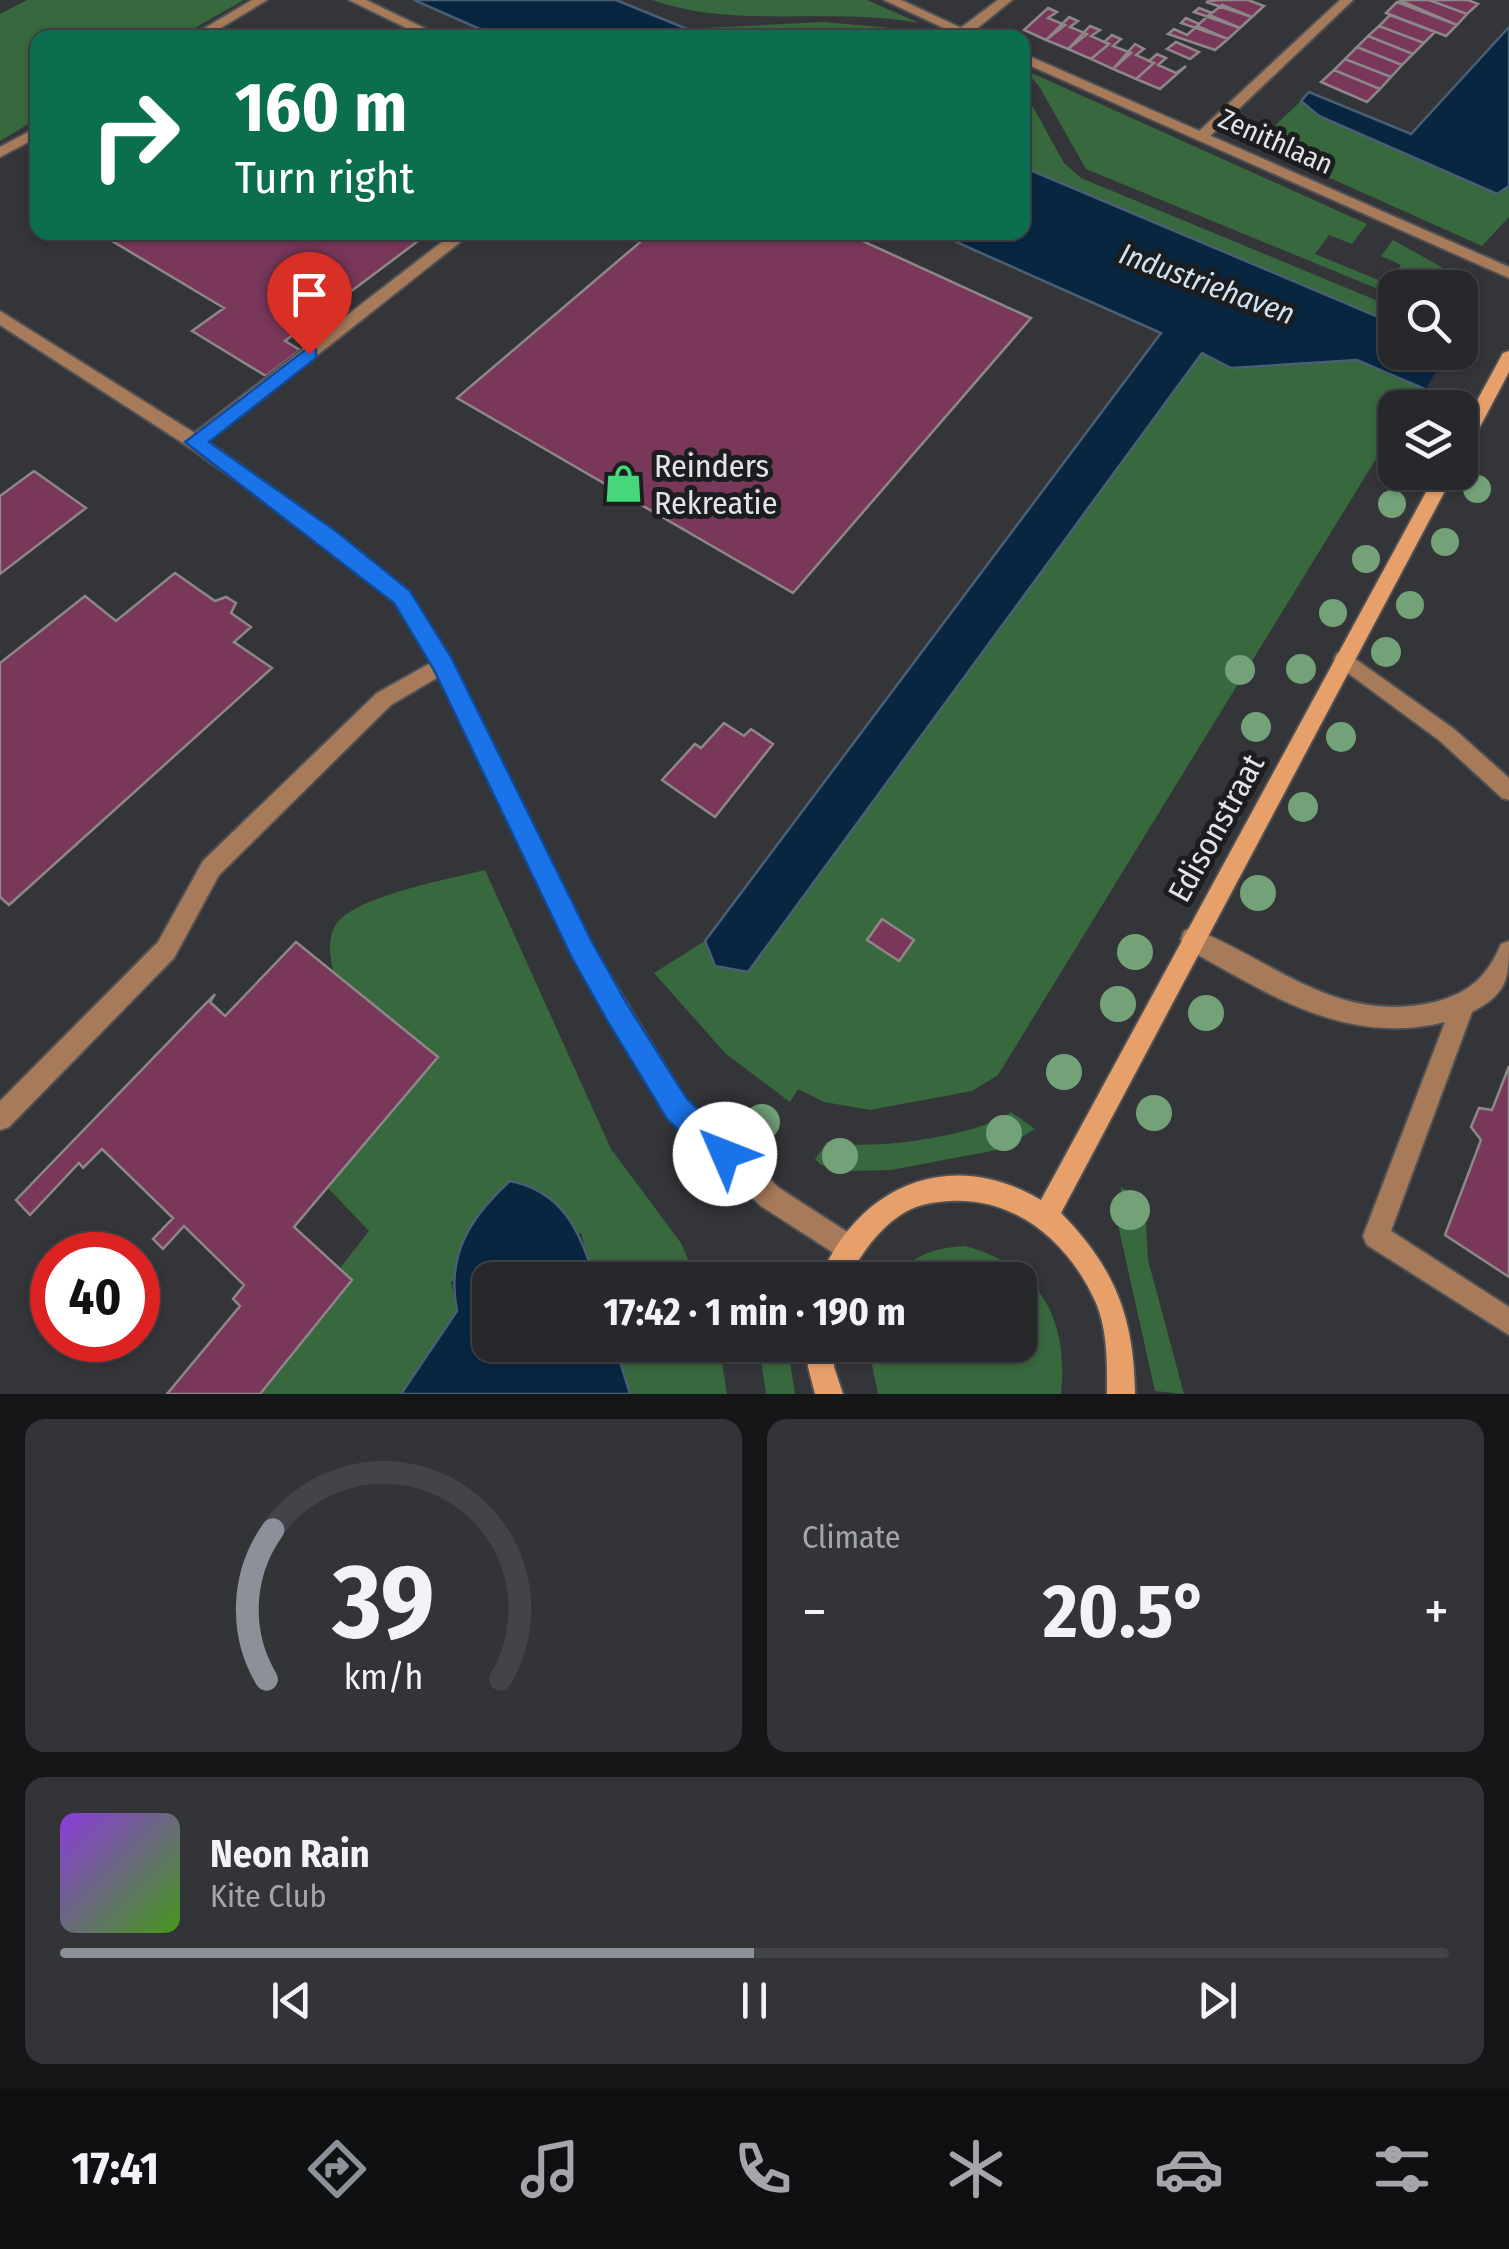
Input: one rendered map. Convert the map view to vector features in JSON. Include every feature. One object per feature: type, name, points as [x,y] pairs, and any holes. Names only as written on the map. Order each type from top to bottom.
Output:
[{"type":"main road","points":[[1478,415],[1508,360]]},
{"type":"main road","name":"Edisonstraat","points":[[1046,1216],[1436,490]]},
{"type":"main road","points":[[839,1262],[846,1246],[877,1212],[916,1191],[962,1185],[1004,1193],[1046,1216],[1080,1251],[1106,1295],[1121,1346],[1121,1394]]},
{"type":"main road","points":[[820,1362],[829,1394]]},
{"type":"street","points":[[208,30],[261,0]]},
{"type":"street","points":[[354,0],[421,30]]},
{"type":"street","points":[[890,0],[959,30]]},
{"type":"street","points":[[976,30],[1006,0]]},
{"type":"street","points":[[1202,136],[1347,0]]},
{"type":"street","name":"Zenithlaan","points":[[1030,61],[1509,273]]},
{"type":"street","points":[[0,153],[30,136]]},
{"type":"street","points":[[195,442],[456,240]]},
{"type":"street","points":[[0,317],[195,442],[329,538],[402,597],[443,664],[582,949],[677,1109],[770,1197],[846,1246]]},
{"type":"street","points":[[1344,659],[1447,735],[1509,791]]},
{"type":"street","points":[[0,1118],[166,950],[210,868],[384,699],[443,664]]},
{"type":"street","points":[[1192,939],[1326,1008],[1395,1023],[1478,999],[1502,971],[1509,952]]},
{"type":"street","points":[[1463,1005],[1376,1236],[1509,1322]]},
{"type":"green space","points":[[27,0],[244,0],[191,30],[30,30],[30,123],[0,141],[0,14]]},
{"type":"green space","points":[[652,0],[867,0],[919,23],[852,16],[717,14]]},
{"type":"green space","points":[[823,22],[907,30],[687,30]]},
{"type":"green space","points":[[1030,72],[1367,224],[1352,244],[1329,235],[1315,254],[1378,280],[1378,289],[1086,169]]},
{"type":"green space","points":[[1030,101],[1064,163],[1081,178],[1378,301],[1378,317],[1030,170]]},
{"type":"green space","points":[[1301,101],[1319,117],[1497,194],[1509,186],[1509,217],[1482,246],[1245,140],[1243,134],[1251,126],[1267,133]]},
{"type":"green space","points":[[1393,240],[1447,270],[1398,270],[1401,265],[1381,256]]},
{"type":"green space","points":[[1202,353],[1231,368],[1357,360],[1425,390],[1378,390],[1378,456],[998,1075],[972,1091],[870,1110],[824,1102],[798,1089],[790,1102],[726,1054],[654,973],[705,941],[715,966]]},
{"type":"green space","points":[[485,870],[611,1149],[681,1243],[689,1262],[589,1262],[581,1233],[504,1262],[472,1262],[472,1274],[451,1282],[457,1311],[401,1394],[260,1394],[352,1281],[340,1268],[369,1231],[327,1187],[438,1057],[333,971],[332,932],[345,915],[361,906]]},
{"type":"green space","points":[[1011,1112],[1035,1129],[1002,1149],[891,1170],[850,1171],[821,1165],[815,1159],[827,1142],[869,1145],[922,1140],[974,1128]]},
{"type":"green space","points":[[1121,1187],[1145,1203],[1148,1260],[1184,1394],[1155,1391],[1119,1229]]},
{"type":"green space","points":[[965,1246],[1004,1262],[911,1262],[943,1249]]},
{"type":"green space","points":[[1037,1290],[1054,1319],[1060,1342],[1061,1394],[878,1394],[871,1362],[1037,1362]]},
{"type":"green space","points":[[618,1362],[722,1362],[727,1394],[627,1394]]},
{"type":"green space","points":[[761,1362],[790,1362],[795,1394],[766,1394]]},
{"type":"water","points":[[414,0],[616,0],[690,30],[482,30]]},
{"type":"water","points":[[1509,27],[1509,186],[1497,194],[1319,116],[1301,101],[1309,92],[1411,134]]},
{"type":"water","name":"Industriehaven","points":[[1030,170],[1378,317],[1378,369],[1357,360],[1231,368],[1202,353],[748,972],[715,966],[705,941],[1161,333],[952,240],[1030,240]]},
{"type":"water","points":[[1380,370],[1472,370],[1509,425],[1478,412],[1478,390],[1427,390]]},
{"type":"water","points":[[510,1181],[544,1194],[567,1217],[589,1262],[472,1262],[472,1362],[620,1362],[630,1394],[401,1394],[457,1311],[454,1291],[458,1255],[472,1224]]},
{"type":"pier","points":[[1478,351],[1509,363],[1509,430],[1478,417],[1478,390],[1425,390],[1437,370],[1478,370]]},
{"type":"building","points":[[1248,0],[1264,6],[1252,17],[1206,2]]},
{"type":"building","points":[[1399,0],[1429,0],[1467,14],[1457,25]]},
{"type":"building","points":[[1429,0],[1468,0],[1478,4],[1467,14]]},
{"type":"building","points":[[1397,2],[1457,25],[1446,36],[1386,13]]},
{"type":"building","points":[[1222,5],[1252,17],[1240,28],[1194,12],[1199,8],[1212,13]]},
{"type":"building","points":[[1048,8],[1057,12],[1048,18],[1065,25],[1046,40],[1024,30]]},
{"type":"building","points":[[1209,15],[1240,28],[1228,39],[1181,23],[1186,18],[1199,24]]},
{"type":"building","points":[[1390,15],[1435,32],[1424,43],[1379,26]]},
{"type":"building","points":[[1069,17],[1078,21],[1070,27],[1087,34],[1068,49],[1046,40]]},
{"type":"building","points":[[1090,26],[1100,30],[1091,36],[1109,44],[1091,59],[1068,49]]},
{"type":"building","points":[[1197,26],[1228,39],[1215,50],[1168,34],[1174,29],[1187,35]]},
{"type":"building","points":[[1379,26],[1424,43],[1413,54],[1368,36]]},
{"type":"building","points":[[1112,35],[1121,39],[1113,46],[1131,53],[1113,69],[1091,59],[1109,44],[1104,42]]},
{"type":"building","points":[[1368,36],[1413,54],[1402,65],[1357,47]]},
{"type":"building","points":[[1176,42],[1199,52],[1190,59],[1167,49]]},
{"type":"building","points":[[1135,44],[1144,49],[1136,55],[1154,63],[1136,79],[1113,69]]},
{"type":"building","points":[[1357,47],[1402,65],[1391,77],[1345,59]]},
{"type":"building","points":[[1157,54],[1166,58],[1158,65],[1176,73],[1186,66],[1160,89],[1136,79],[1154,63],[1149,61]]},
{"type":"building","points":[[1345,59],[1391,77],[1380,89],[1334,70]]},
{"type":"building","points":[[1334,70],[1380,89],[1367,102],[1321,82]]},
{"type":"building","points":[[110,240],[419,240],[285,341],[300,350],[266,376],[192,331],[224,308]]},
{"type":"building","points":[[643,240],[860,240],[1031,318],[793,593],[457,398]]},
{"type":"building","points":[[34,471],[86,508],[0,574],[0,496]]},
{"type":"building","points":[[175,573],[215,601],[226,597],[236,603],[231,613],[251,627],[234,642],[272,668],[9,905],[0,897],[0,663],[85,596],[116,621]]},
{"type":"building","points":[[724,723],[744,736],[751,729],[773,744],[715,817],[662,780],[695,744],[701,748]]},
{"type":"building","points":[[882,919],[914,940],[899,961],[867,940]]},
{"type":"building","points":[[296,942],[438,1057],[294,1227],[352,1280],[260,1394],[167,1394],[240,1306],[233,1299],[244,1285],[184,1226],[163,1249],[160,1232],[173,1218],[102,1149],[83,1168],[79,1163],[30,1215],[16,1200],[215,994],[210,1002],[225,1016]]},
{"type":"building","points":[[1509,1066],[1509,1277],[1445,1235],[1481,1140],[1471,1127],[1479,1108],[1492,1110]]},
{"type":"place","name":"Reinders Rekreatie","points":[[624,484]]},
{"type":"route","points":[[309,354],[195,442],[329,538],[402,597],[443,664],[582,949],[618,1013],[677,1109],[725,1154]]}]
